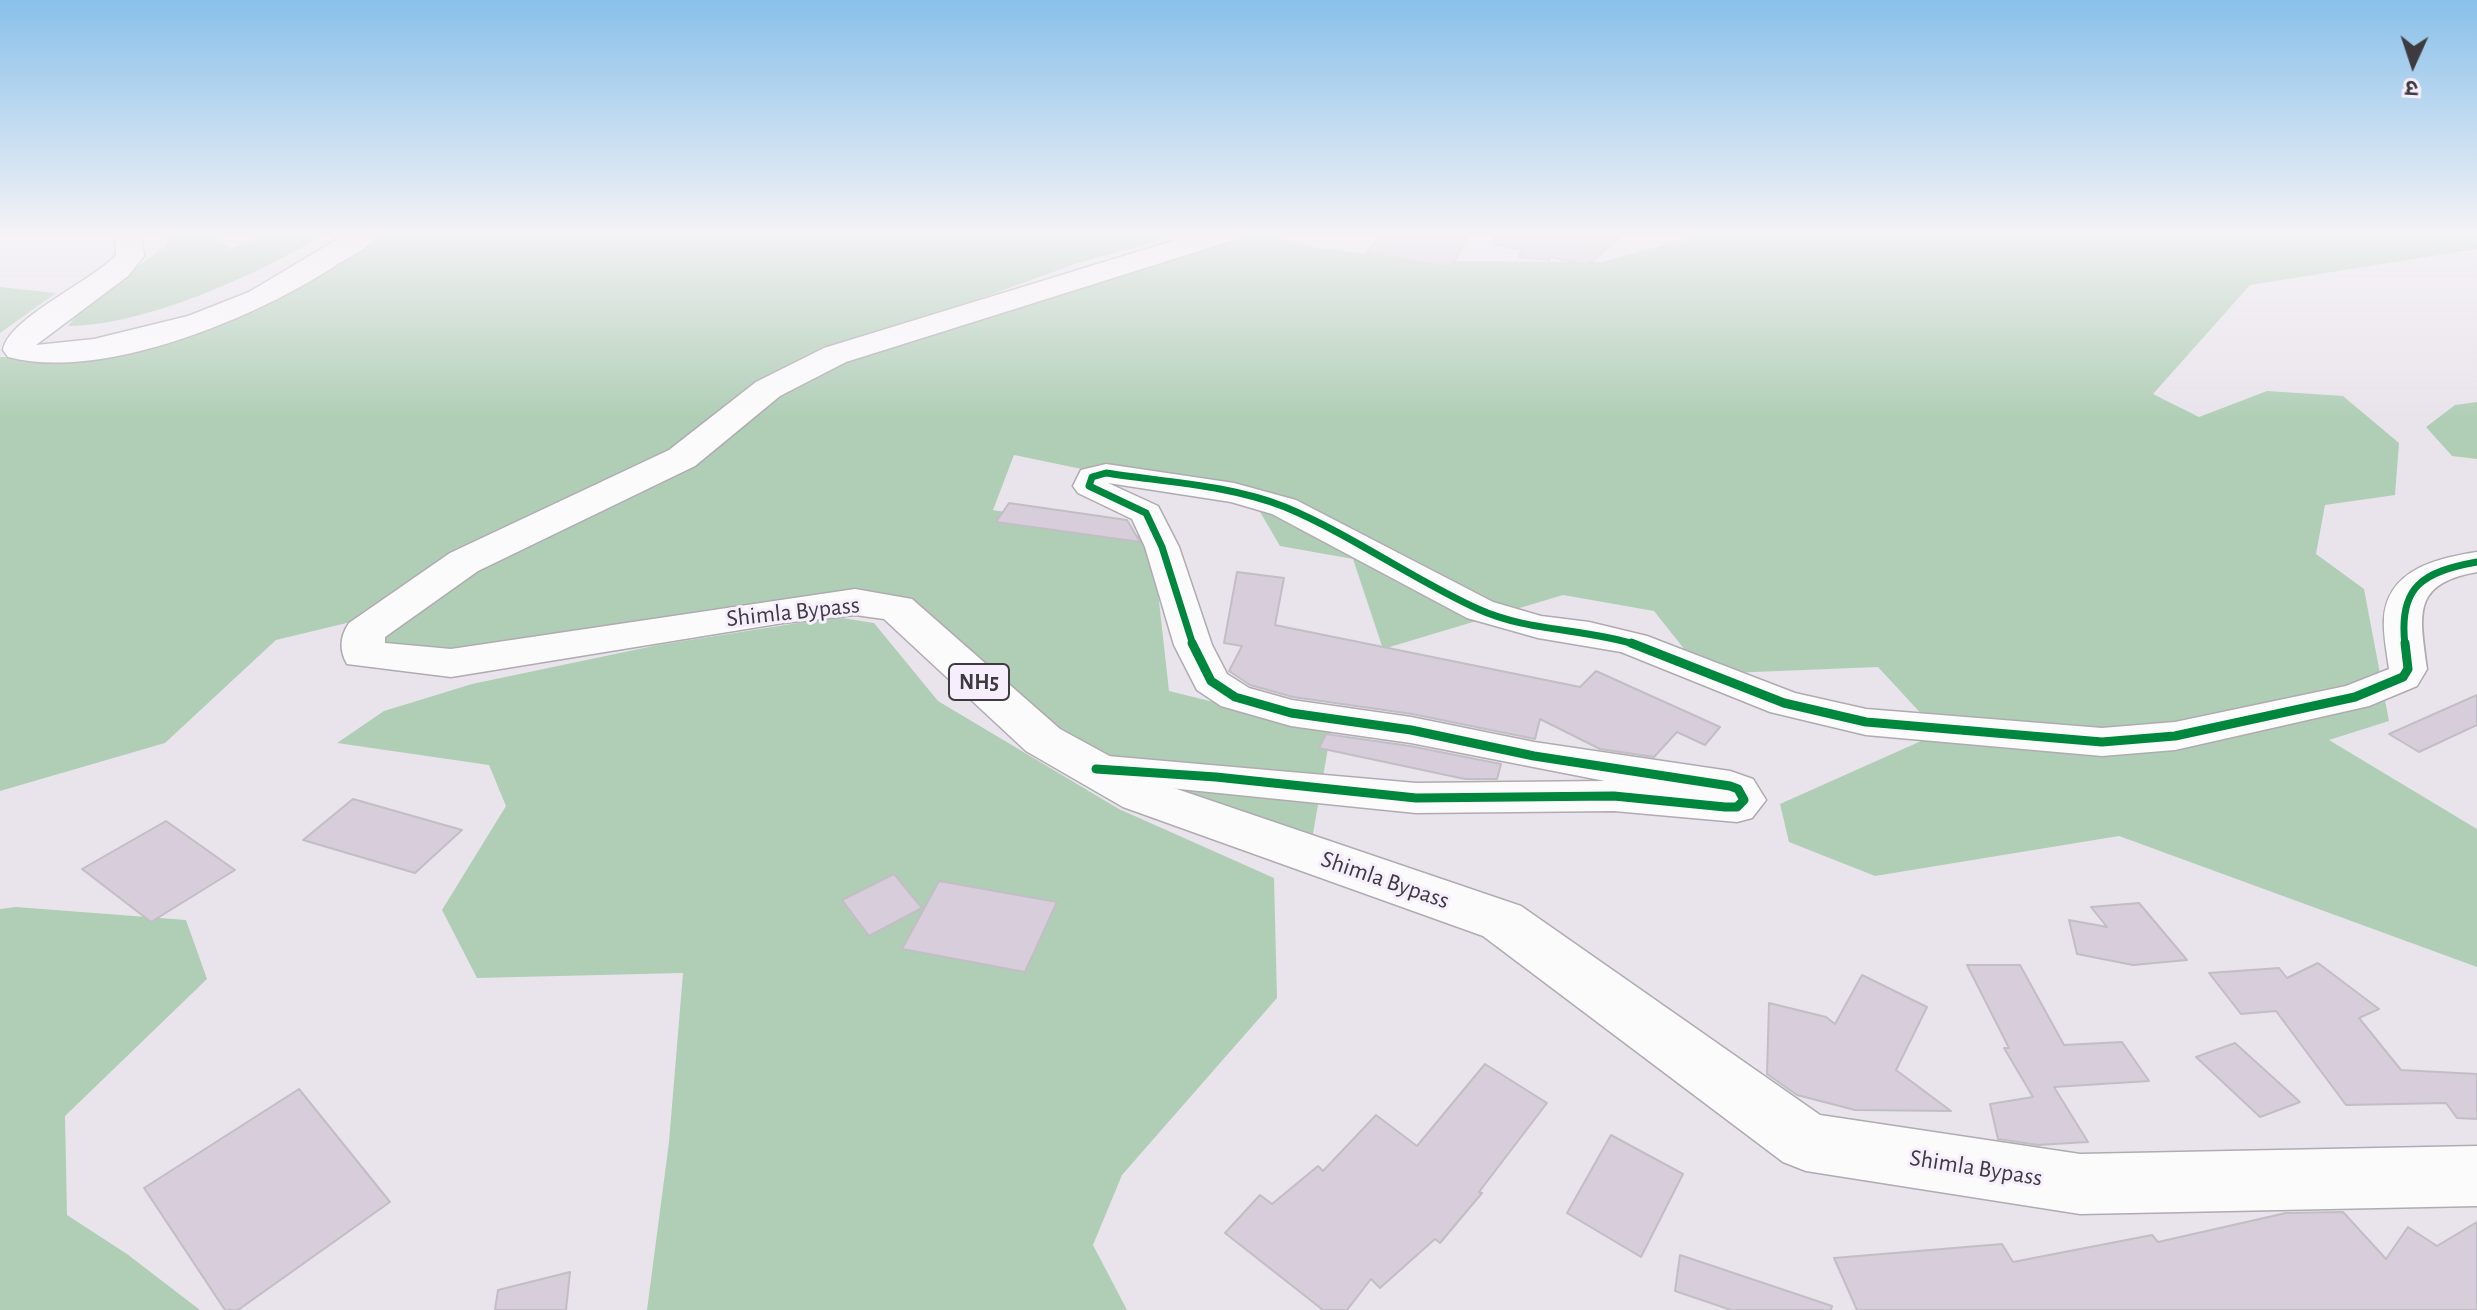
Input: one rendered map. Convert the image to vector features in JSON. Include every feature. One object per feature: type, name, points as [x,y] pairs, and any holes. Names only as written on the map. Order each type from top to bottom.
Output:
[{"type":"highway","points":[[83,295],[29,334],[20,343],[19,350],[25,354],[41,355],[94,349],[227,314],[260,295]]},
{"type":"highway","name":"Shimla Bypass","points":[[1028,295],[835,355],[768,389],[682,458],[464,562],[364,632],[363,654],[451,663],[783,610],[855,602],[897,608],[1043,740],[1141,795],[1502,921],[1806,1142],[2080,1184],[2477,1176]]},
{"type":"street","points":[[1096,769],[1216,777],[1416,798],[1614,796],[1725,807],[1737,807],[1744,800],[1738,789],[1730,786],[1534,756],[1411,730],[1291,713],[1226,693],[1211,681],[1193,645],[1149,516],[1089,486],[1092,477],[1106,473],[1234,493],[1284,507],[1480,610],[1538,627],[1634,644],[1784,703],[1866,722],[2102,742],[2175,736],[2355,697],[2391,684],[2403,677],[2408,669],[2402,620],[2404,606],[2419,581],[2443,568],[2477,562]]},
{"type":"green space","points":[[0,295],[53,295],[0,333]]},
{"type":"green space","points":[[98,295],[201,295],[132,317],[68,326]]},
{"type":"green space","points":[[244,295],[989,295],[830,353],[675,457],[355,621],[276,640],[165,743],[0,791],[0,357],[41,357],[223,306]]},
{"type":"green space","points":[[1009,295],[2241,295],[2153,394],[2199,417],[2267,391],[2343,396],[2399,443],[2395,495],[2325,505],[2316,554],[2364,589],[2389,721],[2329,740],[2477,829],[2477,967],[2119,836],[1875,876],[1789,842],[1780,804],[1939,733],[1878,667],[1704,674],[1654,611],[1563,595],[1383,649],[1353,559],[1280,546],[1256,505],[1014,455],[993,510],[1152,538],[1169,691],[1331,731],[1312,839],[1144,791],[1048,736],[902,605],[452,659],[369,649],[370,631],[839,356]]},
{"type":"green space","points":[[2477,402],[2477,459],[2452,456],[2426,427],[2455,405]]},
{"type":"green space","points":[[836,617],[874,623],[938,701],[1119,809],[1274,878],[1277,998],[1122,1175],[1093,1245],[1127,1310],[647,1310],[669,1142],[683,973],[477,978],[442,910],[506,806],[489,765],[337,743],[384,711],[472,684],[658,645]]},
{"type":"green space","points":[[16,907],[186,920],[207,979],[65,1116],[67,1215],[127,1254],[200,1310],[0,1310],[0,909]]},
{"type":"building","points":[[1009,503],[1127,520],[1140,542],[996,522]]},
{"type":"building","points":[[1237,572],[1284,578],[1275,625],[1580,687],[1596,671],[1720,727],[1705,745],[1677,732],[1654,757],[1600,749],[1540,719],[1535,739],[1412,714],[1293,697],[1250,685],[1229,671],[1242,646],[1224,643]]},
{"type":"building","points":[[2477,695],[2477,725],[2419,752],[2389,734]]},
{"type":"building","points":[[1326,734],[1501,764],[1497,779],[1465,779],[1319,748]]},
{"type":"building","points":[[353,799],[462,830],[415,873],[303,840]]},
{"type":"building","points":[[166,821],[235,870],[151,922],[82,869]]},
{"type":"building","points":[[894,874],[922,908],[869,936],[842,900]]},
{"type":"building","points":[[939,881],[1057,902],[1025,972],[902,949]]},
{"type":"building","points":[[2139,903],[2187,960],[2133,965],[2077,954],[2069,920],[2107,927],[2091,907]]},
{"type":"building","points":[[2318,963],[2379,1009],[2359,1018],[2401,1070],[2477,1074],[2477,1119],[2457,1118],[2446,1103],[2346,1105],[2276,1011],[2241,1014],[2209,973],[2279,968],[2287,978]]},
{"type":"building","points":[[1967,965],[2020,965],[2064,1045],[2122,1042],[2149,1081],[2054,1087],[2088,1142],[2038,1145],[1998,1139],[1990,1104],[2033,1097],[2004,1048],[2009,1048]]},
{"type":"building","points":[[1862,975],[1927,1007],[1896,1070],[1951,1111],[1855,1110],[1797,1095],[1767,1074],[1769,1003],[1826,1017],[1835,1024]]},
{"type":"building","points":[[2235,1043],[2300,1102],[2260,1117],[2196,1057]]},
{"type":"building","points":[[1485,1064],[1547,1103],[1479,1192],[1482,1193],[1440,1243],[1435,1239],[1380,1288],[1371,1279],[1347,1310],[1323,1310],[1225,1233],[1260,1195],[1272,1204],[1318,1166],[1323,1171],[1376,1115],[1417,1146]]},
{"type":"building","points":[[299,1089],[390,1202],[238,1310],[225,1310],[144,1188]]},
{"type":"building","points":[[1611,1135],[1683,1174],[1641,1257],[1567,1213]]},
{"type":"building","points":[[2343,1212],[2386,1259],[2408,1227],[2437,1246],[2477,1222],[2477,1310],[1857,1310],[1834,1258],[2002,1244],[2013,1262],[2152,1235],[2158,1242],[2286,1213]]},
{"type":"building","points":[[1680,1255],[1832,1306],[1831,1310],[1731,1310],[1675,1291]]},
{"type":"building","points":[[570,1272],[566,1310],[495,1310],[498,1290]]},
{"type":"cycle path","points":[[1096,769],[1216,777],[1416,798],[1614,796],[1725,807],[1737,807],[1744,800],[1738,789],[1730,786],[1534,756],[1411,730],[1291,713],[1235,697],[1211,681],[1193,645],[1162,547],[1146,513],[1089,486],[1092,477],[1106,473],[1234,493],[1284,507],[1480,610],[1538,627],[1589,633],[1634,644],[1784,703],[1866,722],[2102,742],[2175,736],[2355,697],[2391,684],[2403,677],[2408,669],[2402,620],[2404,606],[2419,581],[2443,568],[2477,562]]}]
